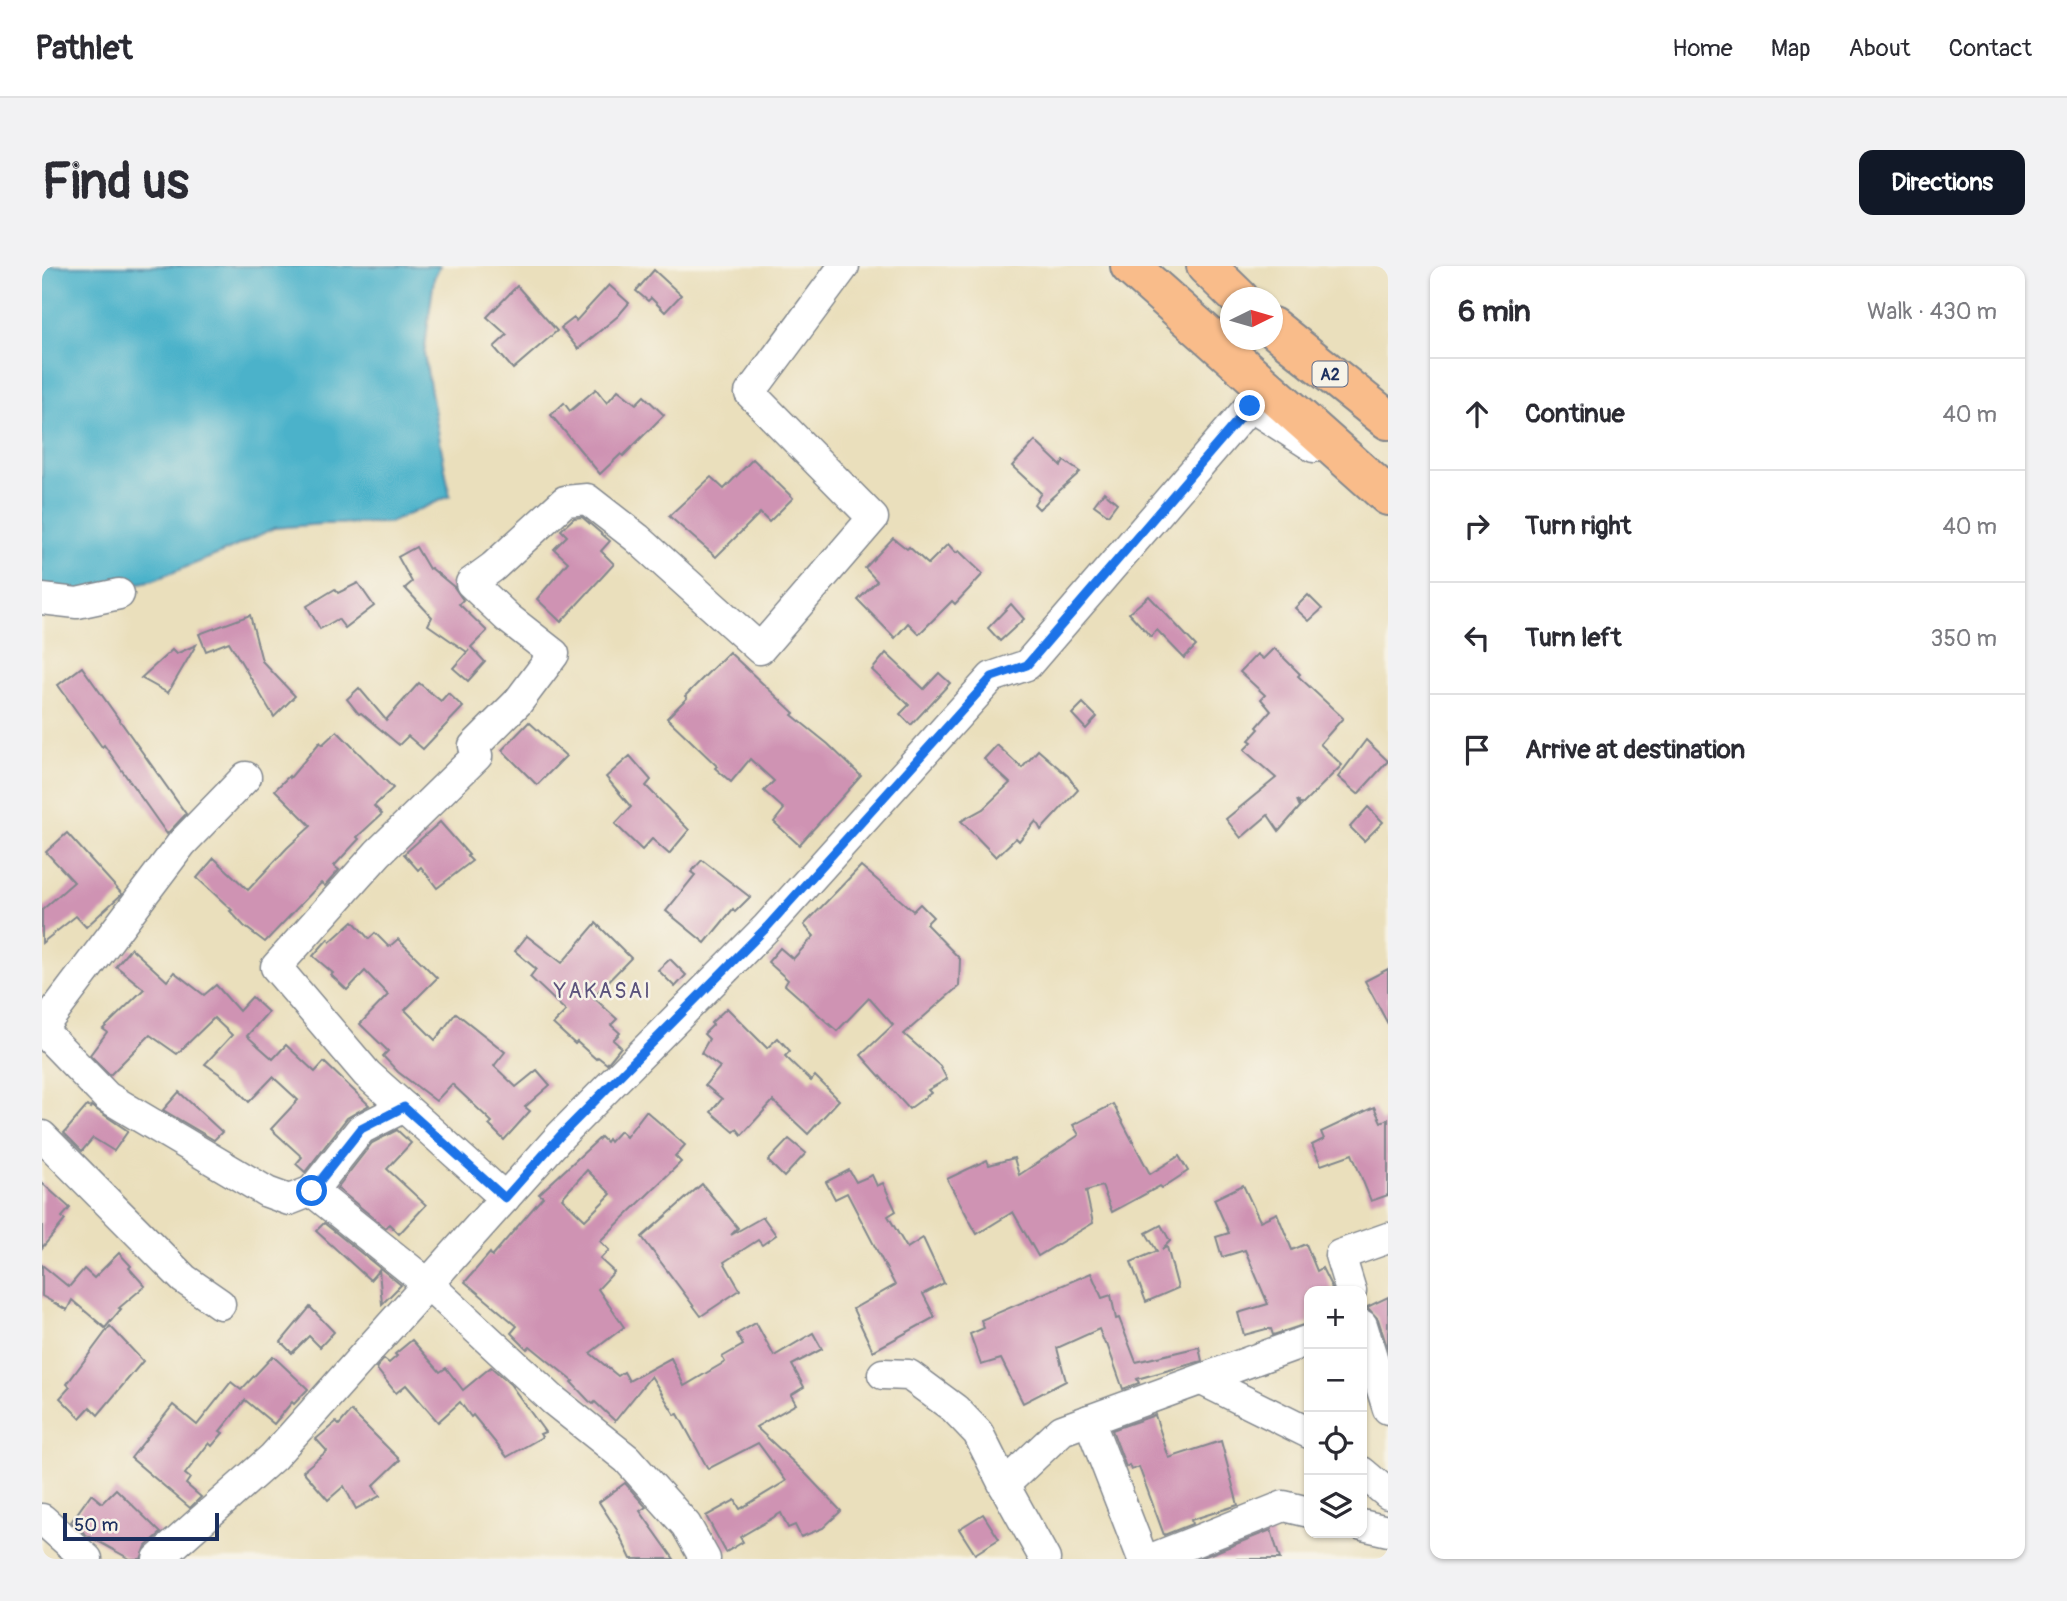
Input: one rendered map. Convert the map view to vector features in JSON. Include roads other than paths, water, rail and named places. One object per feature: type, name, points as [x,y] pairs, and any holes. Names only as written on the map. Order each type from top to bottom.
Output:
[{"type":"highway","points":[[1130,266],[1386,495]]},
{"type":"highway","points":[[1206,266],[1228,287]]},
{"type":"highway","name":"A2","points":[[1283,336],[1388,420]]},
{"type":"street","points":[[505,1198],[367,1074],[276,967],[378,853],[477,756],[474,746],[518,702],[554,654],[508,618],[471,583],[493,567],[565,501],[587,499],[637,538],[760,649],[873,518],[750,393],[844,266]]},
{"type":"street","points":[[158,1559],[273,1457],[561,1135],[767,927],[992,677],[1027,665],[1250,406],[1386,495]]},
{"type":"street","points":[[42,599],[77,603],[119,594]]},
{"type":"street","points":[[246,777],[181,843],[44,1022],[107,1097],[267,1192],[289,1200],[312,1191],[361,1129],[404,1107]]},
{"type":"street","points":[[42,1136],[184,1279],[220,1304]]},
{"type":"street","points":[[312,1191],[428,1284],[553,1400],[627,1459],[686,1525],[705,1559]]},
{"type":"street","points":[[1350,1286],[1340,1255],[1388,1238]]},
{"type":"street","points":[[1367,1341],[1388,1409]]},
{"type":"street","points":[[1004,1485],[1062,1430],[1304,1342]]},
{"type":"street","points":[[883,1374],[909,1376],[955,1409],[978,1433],[1045,1559]]},
{"type":"street","points":[[1202,1380],[1304,1431]]},
{"type":"street","points":[[1089,1420],[1143,1559]]},
{"type":"street","points":[[1366,1475],[1388,1493]]},
{"type":"street","points":[[1151,1559],[1284,1506],[1304,1511]]},
{"type":"street","points":[[42,1518],[87,1559]]},
{"type":"street","points":[[1367,1526],[1388,1531]]},
{"type":"water","points":[[42,266],[440,266],[434,278],[424,354],[450,496],[389,523],[274,528],[224,552],[154,580],[65,599],[42,593]]},
{"type":"district","name":"YAKASAI","points":[[603,991]]}]
